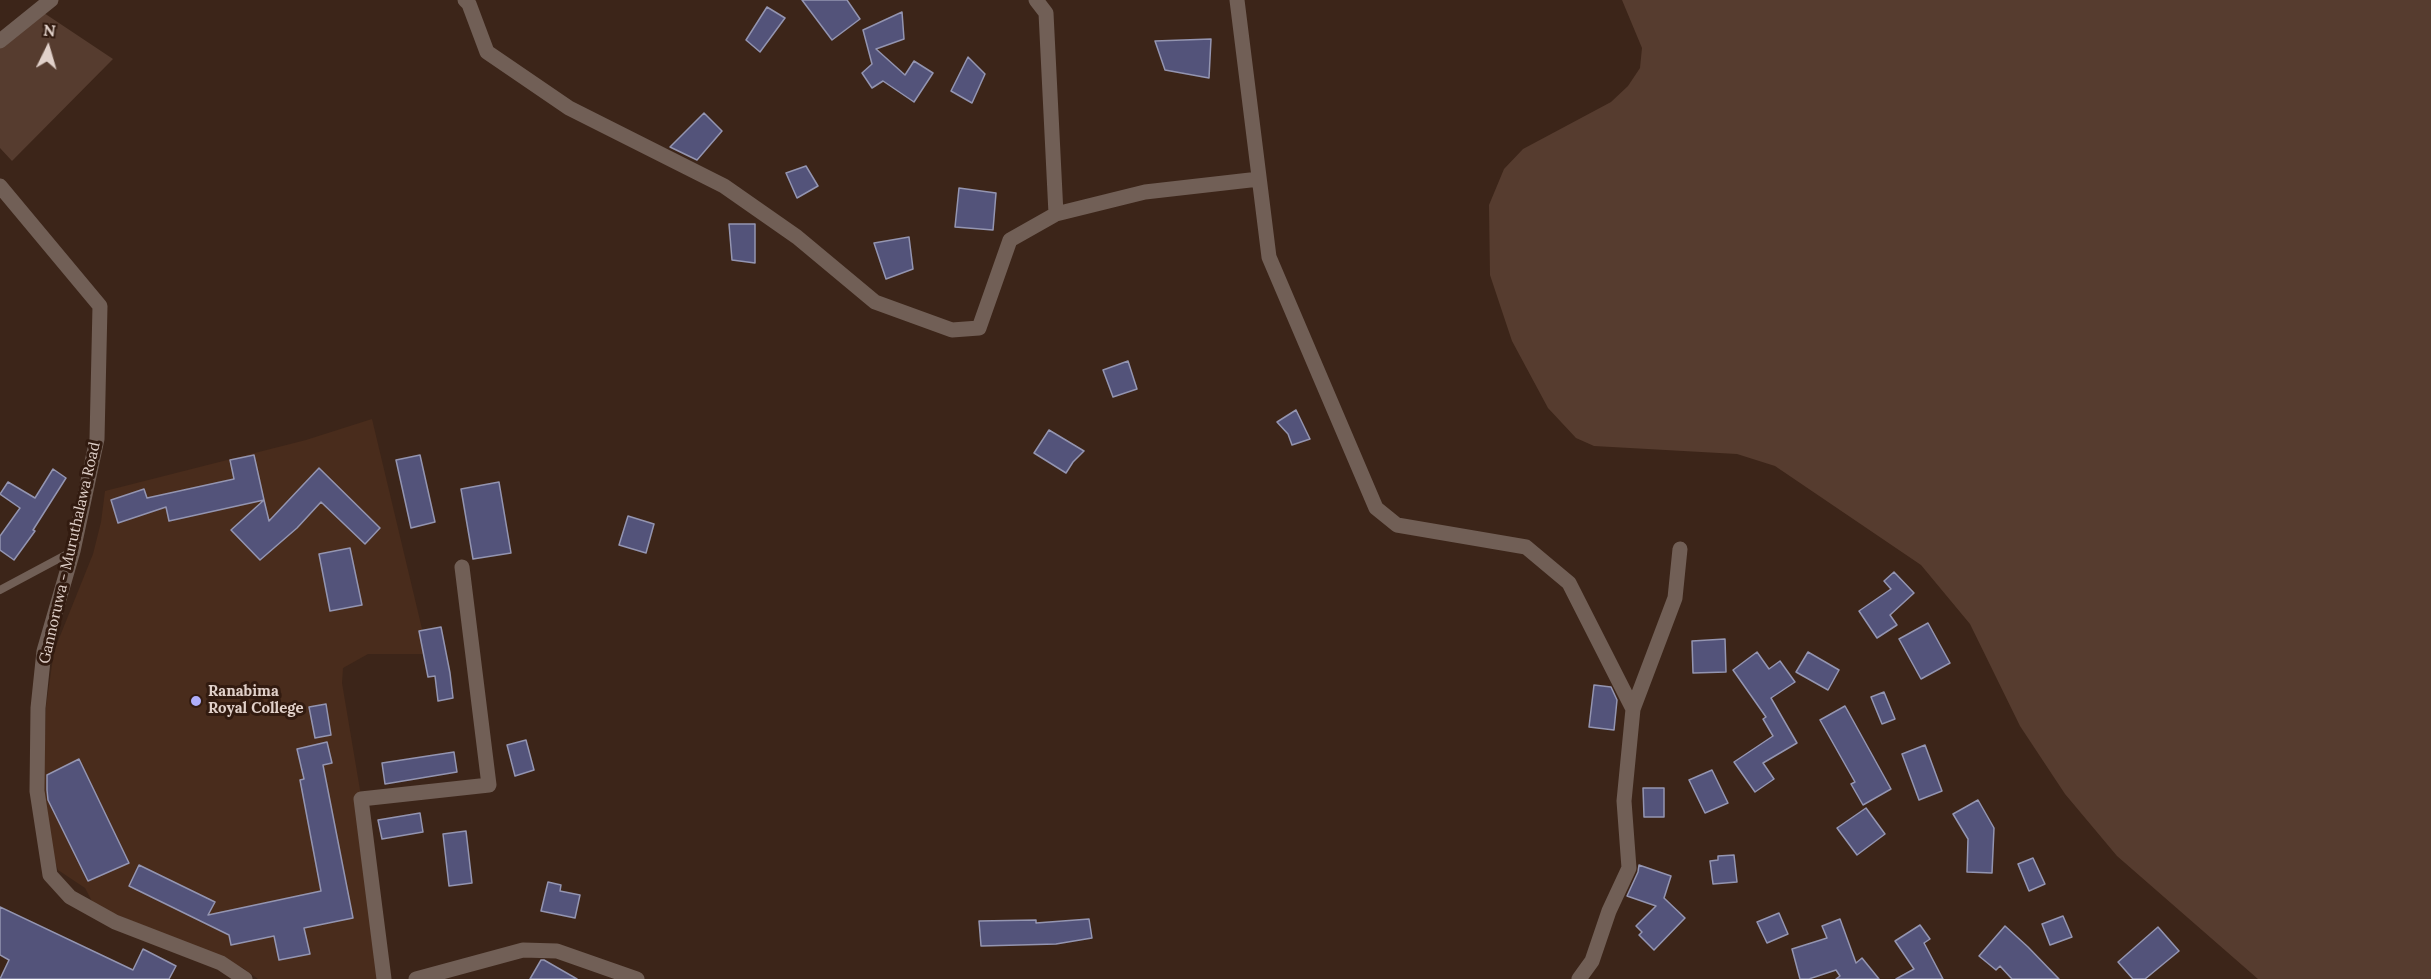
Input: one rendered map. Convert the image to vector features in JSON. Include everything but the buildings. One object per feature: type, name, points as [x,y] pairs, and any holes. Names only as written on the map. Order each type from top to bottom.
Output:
[{"type":"street","points":[[0,41],[51,0]]},
{"type":"street","points":[[465,0],[469,4],[487,52],[569,108],[724,186],[797,237],[875,302],[952,330],[979,328],[1010,240],[1056,214],[1145,192],[1259,179]]},
{"type":"street","points":[[1036,0],[1046,13],[1056,214]]},
{"type":"street","points":[[1237,0],[1269,257],[1376,508],[1397,525],[1526,547],[1569,583],[1633,709]]},
{"type":"street","name":"Gannoruwa - Muruthalawa Road","points":[[0,186],[100,306],[97,440],[72,551],[45,651],[38,708],[37,791],[50,875],[70,897],[115,922],[221,963],[245,979]]},
{"type":"street","points":[[1579,979],[1592,961],[1609,911],[1629,868],[1624,801],[1633,709],[1675,598],[1680,549]]},
{"type":"street","points":[[384,979],[361,799],[489,785],[462,567]]},
{"type":"street","points":[[416,979],[524,950],[556,951],[637,979]]},
{"type":"lane","points":[[0,590],[72,551]]},
{"type":"lane","points":[[441,972],[456,979]]},
{"type":"shaded area","points":[[1622,0],[2431,0],[2431,979],[2258,979],[2117,856],[2065,794],[2020,726],[1970,624],[1921,565],[1775,466],[1737,454],[1594,446],[1576,438],[1548,408],[1512,341],[1490,275],[1489,205],[1504,169],[1523,149],[1611,102],[1628,86],[1640,68],[1642,48]]},
{"type":"shaded area","points":[[41,11],[113,59],[12,161],[0,148],[0,46]]},
{"type":"shaded area","name":"Ranabima Royal College","points":[[372,419],[428,654],[368,654],[343,668],[342,683],[391,974],[381,979],[258,979],[243,968],[94,905],[85,888],[58,870],[51,850],[44,770],[46,706],[54,651],[93,554],[101,522],[105,491],[306,440]]},
{"type":"place","name":"Ranabima Royal College","points":[[196,701]]}]
